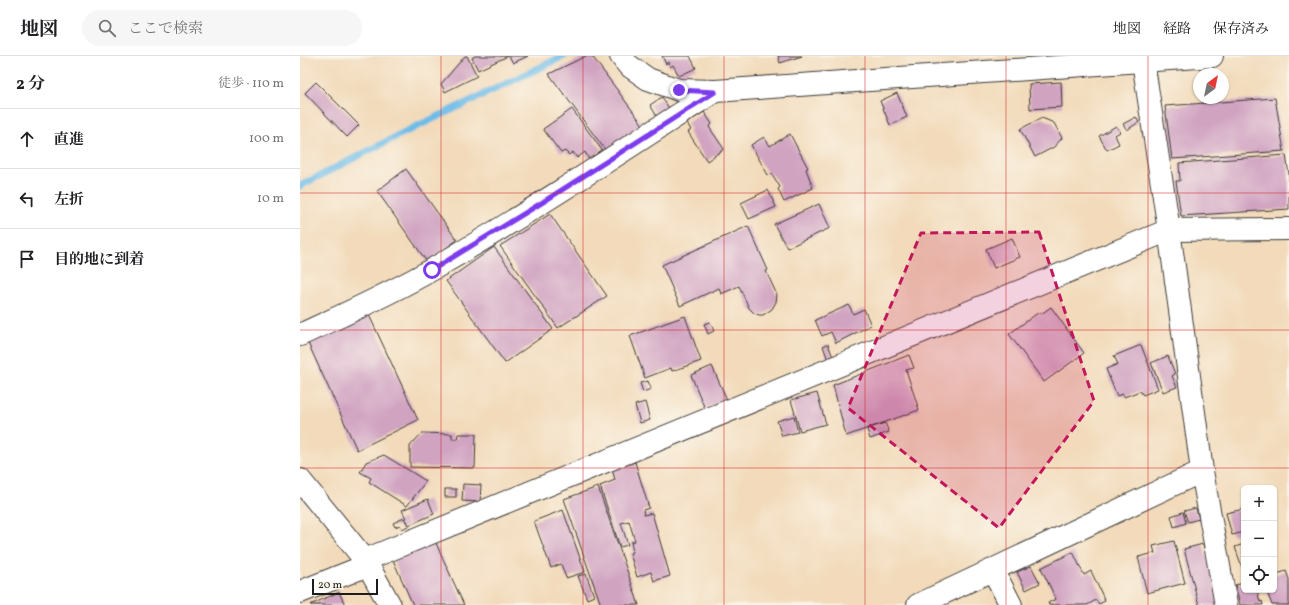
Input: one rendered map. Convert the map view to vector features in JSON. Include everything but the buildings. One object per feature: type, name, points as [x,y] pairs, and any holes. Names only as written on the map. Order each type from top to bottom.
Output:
[{"type":"street","points":[[621,56],[628,66],[648,79],[679,90],[715,92],[1212,56]]},
{"type":"street","points":[[1143,61],[1169,230],[1202,471],[1226,605]]},
{"type":"street","points":[[300,335],[367,304],[432,270],[543,202],[715,92]]},
{"type":"street","points":[[300,592],[366,562],[1169,230],[1289,229]]},
{"type":"street","points":[[918,605],[1202,471]]},
{"type":"street","points":[[300,480],[366,562],[390,605]]},
{"type":"street","points":[[993,570],[1011,605]]},
{"type":"highlighted area","points":[[1039,232],[1094,401],[999,528],[848,408],[921,233]]},
{"type":"waterway","points":[[300,186],[399,135],[564,56]]},
{"type":"route","points":[[432,270],[543,202],[715,92],[679,90]]}]
